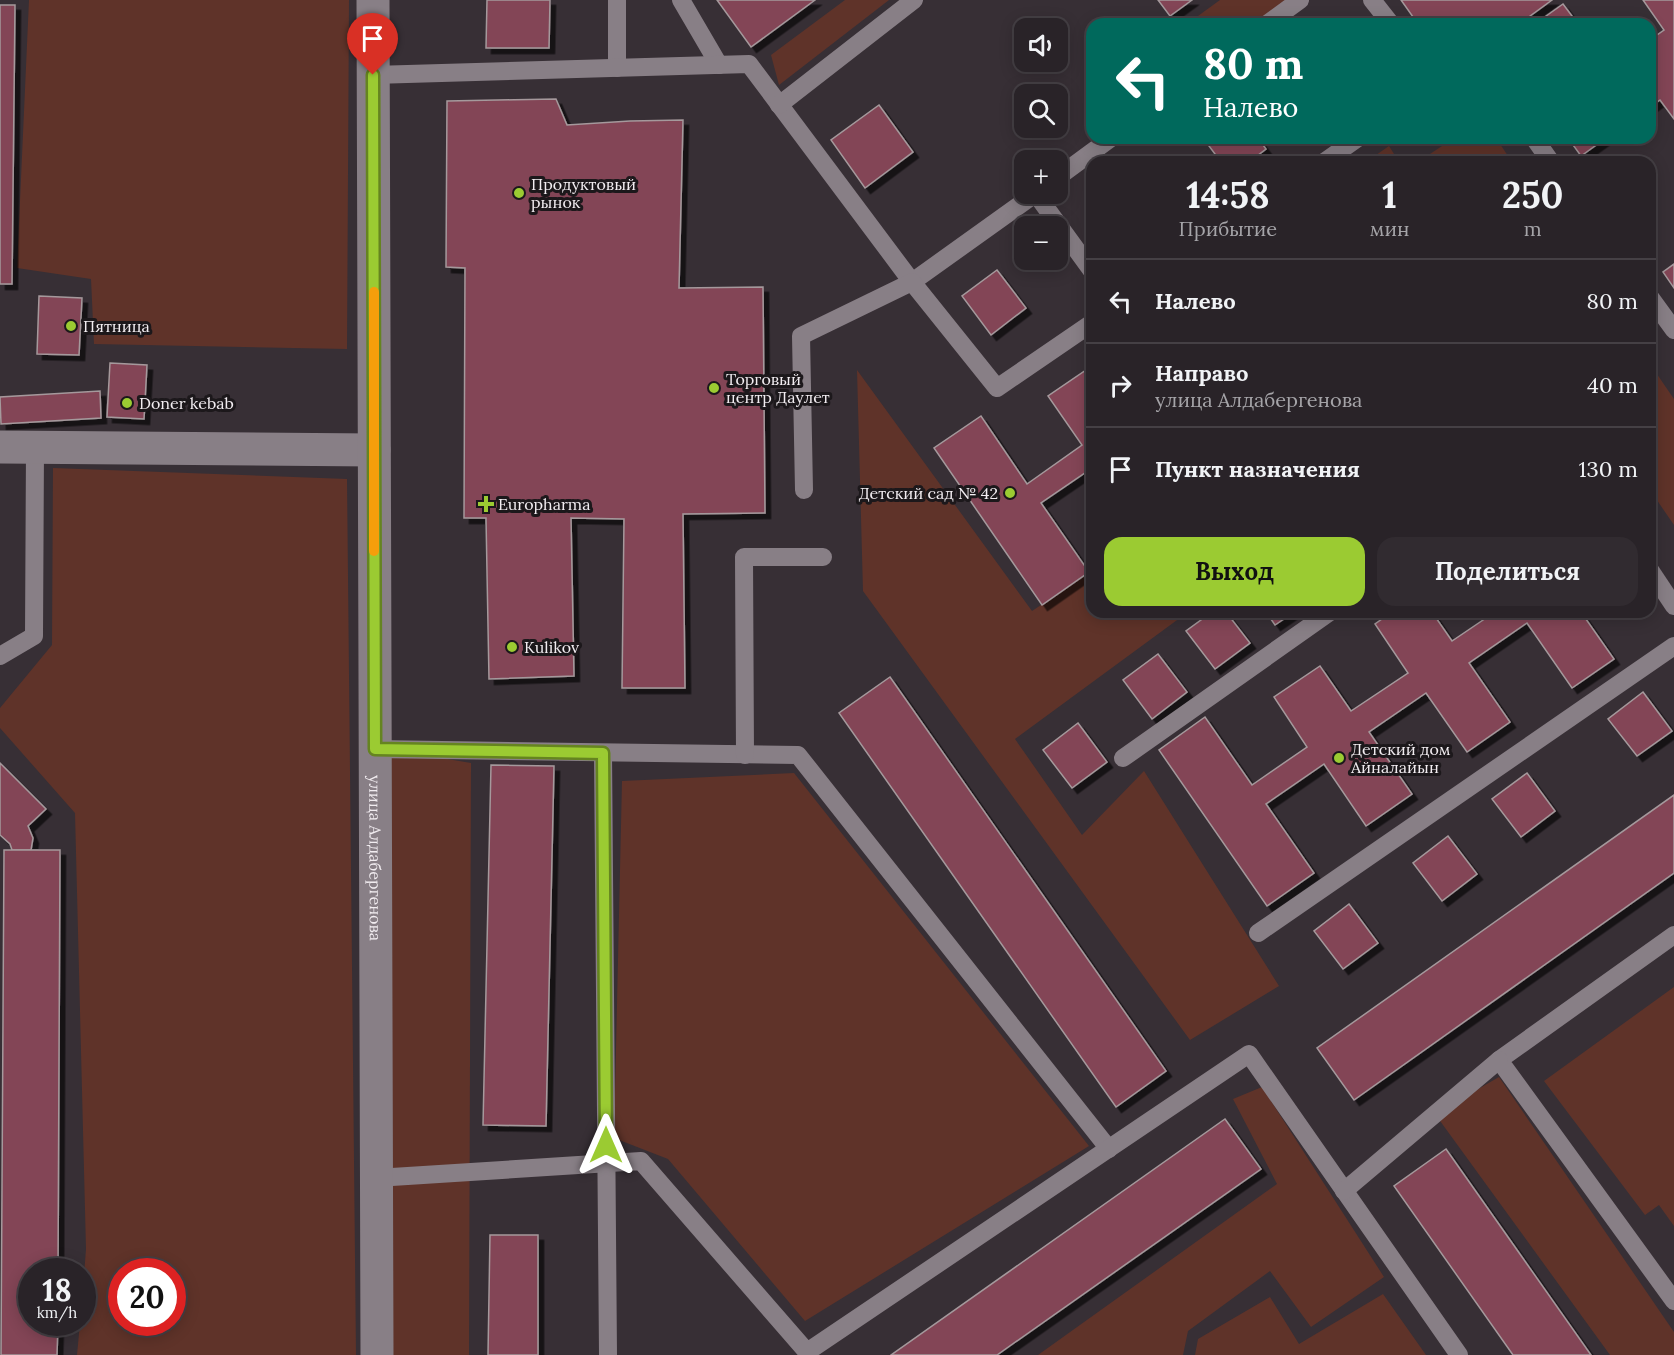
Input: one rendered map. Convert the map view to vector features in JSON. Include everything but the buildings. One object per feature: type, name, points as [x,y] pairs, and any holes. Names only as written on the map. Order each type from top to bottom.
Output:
[{"type":"street","name":"улица Алдабергенова","points":[[373,0],[377,1355]]},
{"type":"street","points":[[0,447],[374,450]]},
{"type":"lane","points":[[616,0],[617,68]]},
{"type":"lane","points":[[681,0],[719,65]]},
{"type":"lane","points":[[779,105],[914,0]]},
{"type":"lane","points":[[1275,18],[1300,0]]},
{"type":"lane","points":[[1372,0],[1386,18]]},
{"type":"lane","points":[[373,75],[749,64],[912,282],[997,388],[1086,326]]},
{"type":"lane","points":[[1087,156],[1103,144]]},
{"type":"lane","points":[[1332,156],[1350,144]]},
{"type":"lane","points":[[1068,170],[1086,156]]},
{"type":"lane","points":[[804,490],[801,336],[912,282],[1021,204]]},
{"type":"lane","points":[[1042,204],[1086,263]]},
{"type":"lane","points":[[1656,305],[1674,330]]},
{"type":"lane","points":[[0,656],[33,636],[35,448]]},
{"type":"lane","points":[[745,755],[744,557],[823,557]]},
{"type":"lane","points":[[1656,579],[1674,606]]},
{"type":"lane","points":[[1123,759],[1322,618]]},
{"type":"lane","points":[[1258,933],[1674,646]]},
{"type":"lane","points":[[375,749],[798,755],[1109,1149]]},
{"type":"lane","points":[[603,753],[608,1355]]},
{"type":"lane","points":[[1344,1191],[1499,1060],[1674,935]]},
{"type":"lane","points":[[376,1178],[641,1161],[807,1352],[1249,1054],[1459,1355]]},
{"type":"lane","points":[[1499,1060],[1674,1301]]},
{"type":"shaded area","points":[[29,0],[349,0],[347,349],[94,344],[91,279],[17,268]]},
{"type":"shaded area","points":[[845,0],[889,0],[779,85],[771,55]]},
{"type":"shaded area","points":[[1220,0],[1287,0],[1262,18],[1195,18]]},
{"type":"shaded area","points":[[1445,144],[1500,144],[1508,156],[1427,156]]},
{"type":"shaded area","points":[[1389,146],[1395,156],[1375,156]]},
{"type":"shaded area","points":[[857,370],[1032,611],[1086,575],[1086,618],[1180,618],[1015,739],[1082,835],[1144,771],[1279,986],[1190,1040],[863,591]]},
{"type":"shaded area","points":[[1656,373],[1674,399],[1674,525],[1656,499]]},
{"type":"shaded area","points":[[53,468],[347,479],[356,1355],[77,1355],[79,1336],[96,1336],[96,1258],[85,1258],[75,813],[0,728],[0,708],[52,645]]},
{"type":"shaded area","points":[[388,749],[471,763],[469,1355],[391,1355]]},
{"type":"shaded area","points":[[794,773],[1089,1146],[805,1321],[668,1159],[614,1138],[622,781]]},
{"type":"shaded area","points":[[1674,987],[1674,1226],[1659,1205],[1645,1215],[1544,1081]]},
{"type":"shaded area","points":[[1499,1077],[1674,1332],[1674,1355],[1610,1355],[1435,1114]]},
{"type":"shaded area","points":[[1262,1087],[1384,1277],[1311,1327],[1270,1271],[1188,1331],[1183,1355],[1038,1355],[1277,1184],[1233,1099]]},
{"type":"shaded area","points":[[1383,1294],[1426,1355],[1195,1355],[1198,1339],[1270,1297],[1299,1344]]},
{"type":"slow traffic","points":[[374,292],[374,551]]},
{"type":"place","name":"Продуктовый рынок","points":[[519,193]]},
{"type":"place","name":"Пятница","points":[[71,326]]},
{"type":"place","name":"Торговый центр Даулет","points":[[714,388]]},
{"type":"place","name":"Doner kebab","points":[[127,403]]},
{"type":"place","name":"Детский сад № 42","points":[[1010,493]]},
{"type":"place","name":"Europharma","points":[[486,504]]},
{"type":"place","name":"Kulikov","points":[[512,647]]},
{"type":"place","name":"Детский дом Айналайын","points":[[1339,758]]},
{"type":"route","points":[[373,75],[375,749],[603,753],[606,1145]]}]
